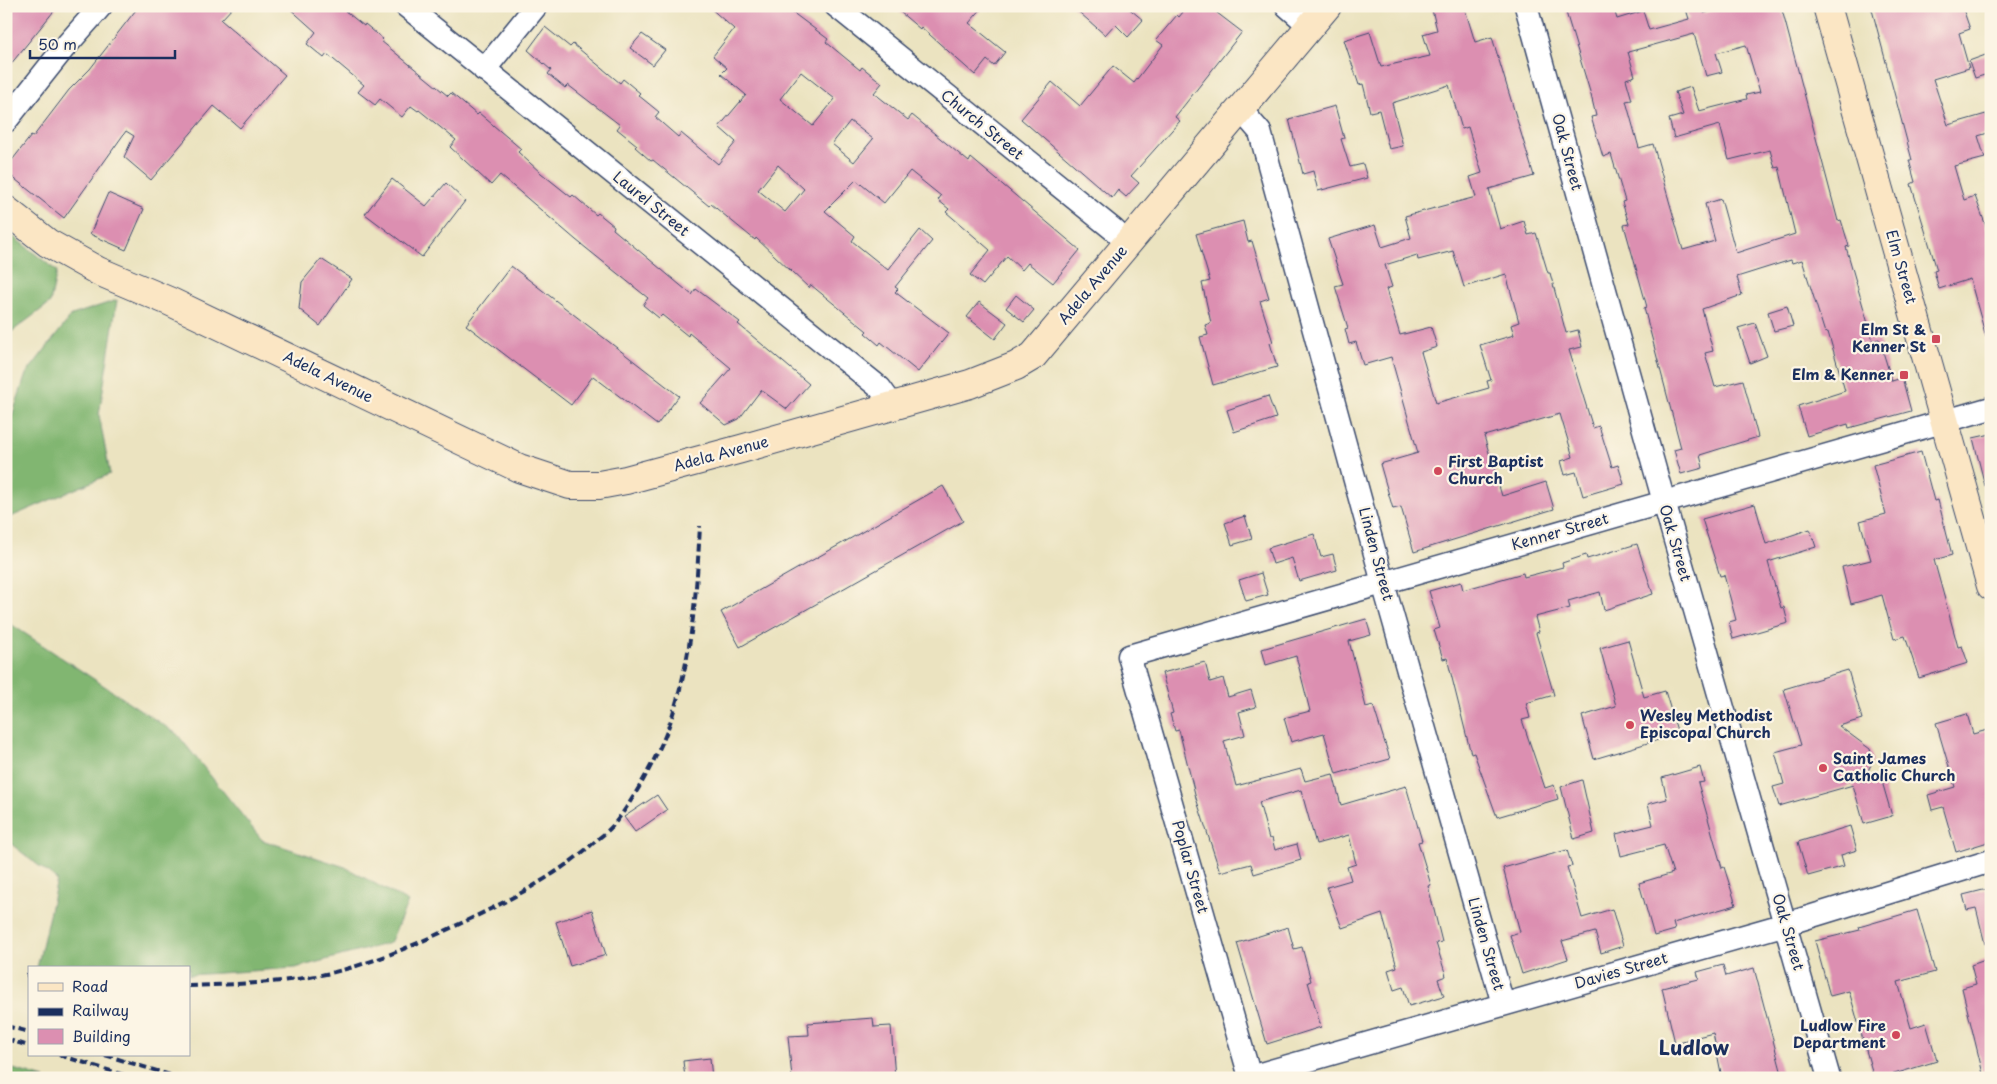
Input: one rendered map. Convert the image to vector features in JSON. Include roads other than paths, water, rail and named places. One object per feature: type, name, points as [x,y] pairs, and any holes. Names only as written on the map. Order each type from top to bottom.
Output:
[{"type":"street","points":[[6,121],[64,48],[101,6]]},
{"type":"street","name":"Laurel Street","points":[[406,6],[880,388],[893,406]]},
{"type":"street","points":[[484,70],[536,6]]},
{"type":"street","name":"Church Street","points":[[836,6],[1114,230],[1128,244]]},
{"type":"street","points":[[1286,6],[1318,16]]},
{"type":"street","name":"Oak Street","points":[[1526,6],[1664,502],[1829,1078]]},
{"type":"street","name":"Elm Street","points":[[1827,6],[1991,586]]},
{"type":"street","name":"Adela Avenue","points":[[6,210],[48,243],[98,271],[179,306],[519,468],[570,485],[600,485],[626,480],[970,384],[1016,366],[1033,356],[1318,16]]},
{"type":"street","name":"Linden Street","points":[[1241,110],[1260,132],[1383,583],[1503,1004]]},
{"type":"street","name":"Kenner Street","points":[[1129,656],[1991,408]]},
{"type":"street","name":"Poplar Street","points":[[1129,656],[1250,1077]]},
{"type":"street","name":"Davies Street","points":[[1250,1077],[1786,924],[1991,861]]},
{"type":"railway","points":[[190,986],[280,981],[328,973],[364,964],[451,928],[523,892],[573,860],[606,832],[622,814],[644,779],[663,742],[675,706],[691,630],[697,579],[700,526]]},
{"type":"railway","points":[[6,1026],[28,1032]]},
{"type":"railway","points":[[6,1039],[28,1046]]},
{"type":"railway","points":[[62,1056],[134,1078]]},
{"type":"railway","points":[[108,1056],[180,1078]]},
{"type":"place","name":"Elm St & Kenner St","points":[[1936,339]]},
{"type":"place","name":"Elm & Kenner","points":[[1904,375]]},
{"type":"place","name":"First Baptist Church","points":[[1438,471]]},
{"type":"place","name":"Wesley Methodist Episcopal Church","points":[[1630,725]]},
{"type":"place","name":"Saint James Catholic Church","points":[[1823,768]]},
{"type":"place","name":"Ludlow Fire Department","points":[[1896,1035]]},
{"type":"district","name":"Ludlow","points":[[1694,1048]]}]
